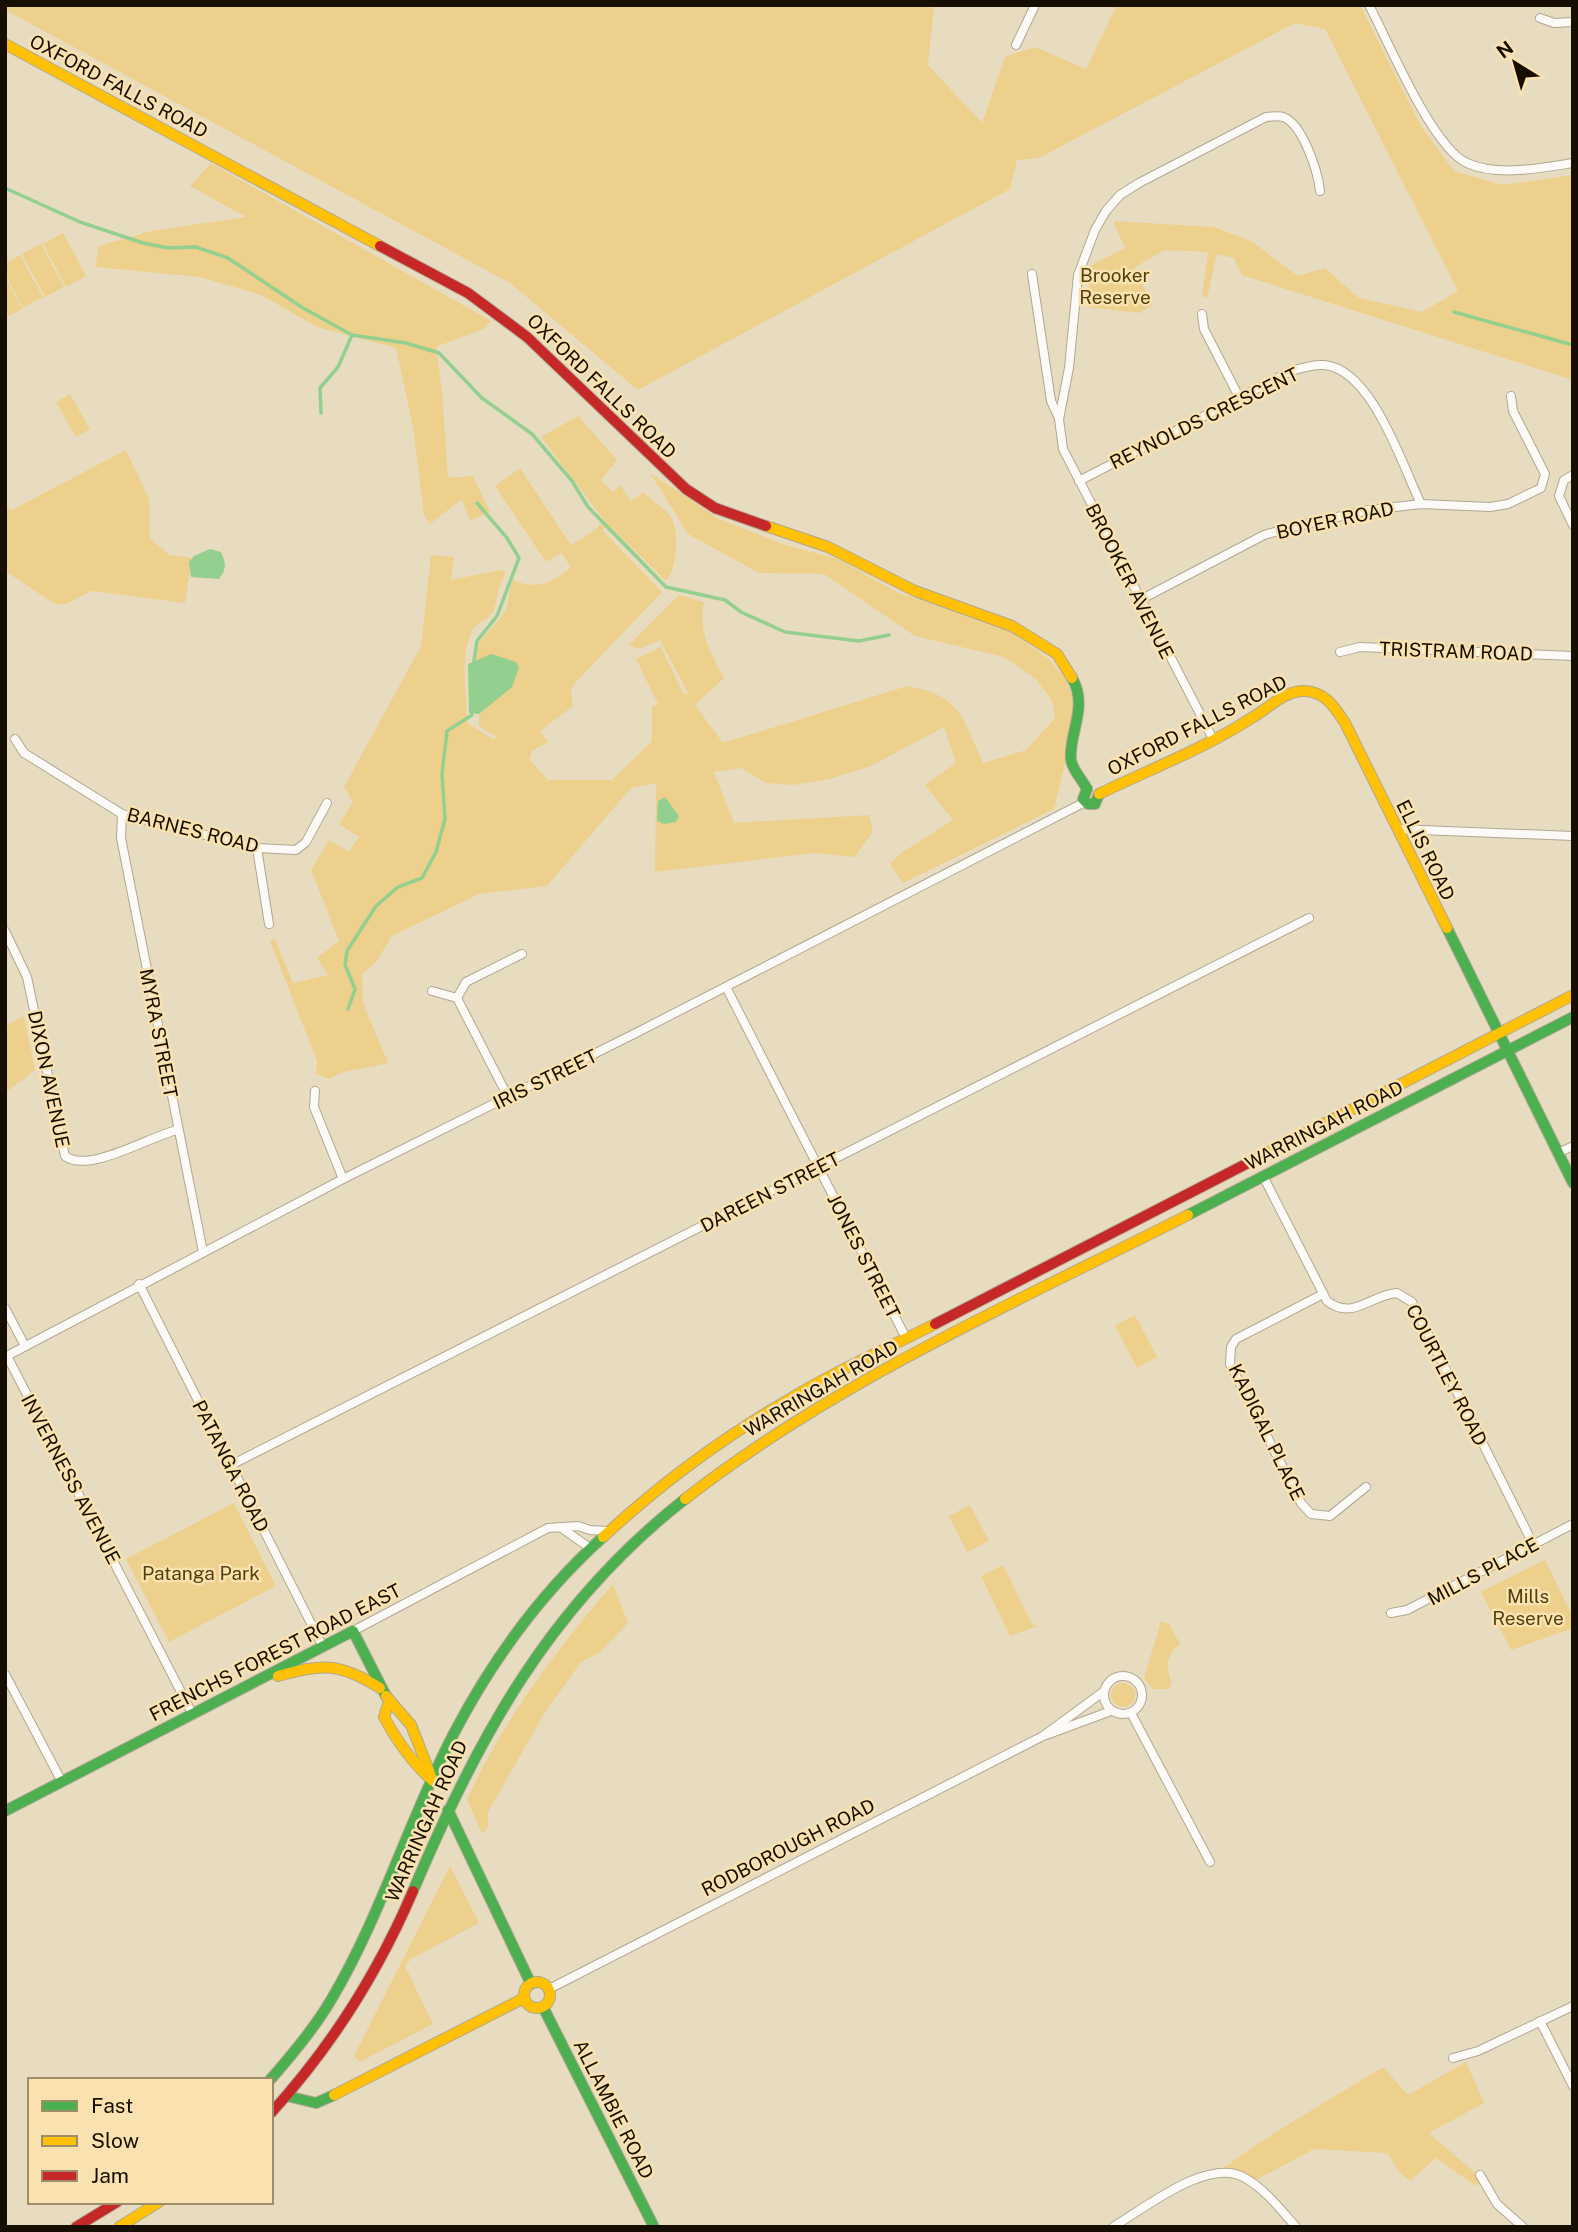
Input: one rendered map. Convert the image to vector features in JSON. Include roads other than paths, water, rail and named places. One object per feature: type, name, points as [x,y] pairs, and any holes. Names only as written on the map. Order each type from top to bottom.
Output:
[{"type":"main road","name":"OXFORD FALLS ROAD","points":[[5,44],[468,293],[527,337],[657,464],[686,489],[715,508],[806,538],[915,591],[996,619],[1044,643],[1067,666],[1077,687],[1079,711],[1071,760],[1087,789]]},
{"type":"main road","name":"OXFORD FALLS ROAD","points":[[1099,794],[1213,739],[1288,694],[1312,692]]},
{"type":"main road","name":"ELLIS ROAD","points":[[1312,692],[1328,700],[1340,716],[1573,1184]]},
{"type":"main road","points":[[1087,789],[1094,789],[1099,794],[1095,804],[1085,802],[1083,795],[1087,789]]},
{"type":"main road","name":"WARRINGAH ROAD","points":[[273,2111],[330,2044],[370,1982],[440,1796],[453,1735],[503,1654],[532,1614],[590,1549],[653,1491],[729,1434],[785,1401],[1573,995]]},
{"type":"main road","name":"WARRINGAH ROAD","points":[[272,2078],[307,2034],[355,1958],[440,1796],[480,1744],[507,1698],[563,1621],[631,1546],[716,1472],[822,1404],[1573,1017]]},
{"type":"main road","points":[[353,1632],[389,1701],[398,1706],[424,1752],[440,1796],[531,1983]]},
{"type":"main road","name":"FRENCHS FOREST ROAD EAST","points":[[5,1811],[353,1632]]},
{"type":"main road","points":[[251,1685],[310,1667],[333,1664],[349,1669],[382,1689]]},
{"type":"main road","points":[[389,1701],[384,1717],[395,1738],[409,1760],[440,1796]]},
{"type":"main road","points":[[539,1982],[549,1989],[549,2001],[543,2007],[532,2007],[524,1998],[525,1990],[531,1983],[539,1982]]},
{"type":"main road","points":[[286,2096],[316,2103],[524,1998]]},
{"type":"main road","name":"ALLAMBIE ROAD","points":[[543,2007],[654,2227]]},
{"type":"main road","points":[[76,2227],[114,2204]]},
{"type":"main road","points":[[119,2227],[156,2204]]},
{"type":"street","points":[[1016,45],[1035,5]]},
{"type":"street","points":[[1369,5],[1432,126],[1446,145],[1466,163],[1499,169],[1573,163]]},
{"type":"street","points":[[1540,18],[1554,23],[1573,22]]},
{"type":"street","name":"BROOKER AVENUE","points":[[1059,419],[1069,368],[1078,275],[1095,230],[1120,195],[1266,117],[1280,116],[1291,121],[1318,169],[1320,191]]},
{"type":"street","name":"BROOKER AVENUE","points":[[1032,274],[1051,401],[1059,419],[1063,449],[1213,739]]},
{"type":"street","points":[[1202,314],[1205,329],[1239,397]]},
{"type":"street","name":"REYNOLDS CRESCENT","points":[[1079,481],[1291,371],[1324,365],[1346,373],[1370,398],[1421,504]]},
{"type":"street","name":"BOYER ROAD","points":[[1140,600],[1264,536],[1369,510],[1421,504],[1490,507],[1508,503],[1541,488],[1545,474],[1513,411],[1511,396]]},
{"type":"street","points":[[1573,475],[1564,480],[1559,488],[1559,496],[1573,525]]},
{"type":"street","name":"TRISTRAM ROAD","points":[[1340,652],[1360,647],[1573,656]]},
{"type":"street","name":"BARNES ROAD","points":[[15,738],[24,753],[122,814],[257,848],[296,850],[306,842],[327,803]]},
{"type":"street","name":"IRIS STREET","points":[[6,1356],[139,1284],[1085,802]]},
{"type":"street","name":"MYRA STREET","points":[[122,814],[121,838],[203,1252]]},
{"type":"street","points":[[1397,829],[1573,835]]},
{"type":"street","points":[[257,848],[269,924]]},
{"type":"street","name":"DAREEN STREET","points":[[231,1465],[1309,918]]},
{"type":"street","name":"DIXON AVENUE","points":[[5,931],[27,977],[65,1156],[78,1161],[126,1151],[161,1134],[177,1130]]},
{"type":"street","points":[[457,998],[466,982],[522,954]]},
{"type":"street","name":"JONES STREET","points":[[726,987],[906,1338]]},
{"type":"street","points":[[432,992],[457,998],[508,1097]]},
{"type":"street","points":[[315,1091],[314,1107],[343,1180]]},
{"type":"street","points":[[1558,1153],[1573,1146]]},
{"type":"street","points":[[1263,1176],[1323,1294]]},
{"type":"street","name":"PATANGA ROAD","points":[[139,1284],[323,1647]]},
{"type":"street","name":"COURTLEY ROAD","points":[[1323,1294],[1327,1301],[1341,1310],[1352,1310],[1388,1293],[1404,1295],[1412,1302],[1533,1544]]},
{"type":"street","name":"KADIGAL PLACE","points":[[1323,1294],[1236,1339],[1231,1347],[1230,1364],[1301,1503],[1311,1514],[1330,1516],[1366,1487]]},
{"type":"street","points":[[5,1308],[25,1346]]},
{"type":"street","name":"INVERNESS AVENUE","points":[[6,1356],[193,1715]]},
{"type":"street","name":"MILLS PLACE","points":[[1391,1613],[1407,1610],[1573,1524]]},
{"type":"street","name":"FRENCHS FOREST ROAD EAST","points":[[353,1632],[531,1535],[578,1525],[590,1530],[608,1531]]},
{"type":"street","points":[[561,1527],[590,1549]]},
{"type":"street","points":[[5,1674],[62,1782]]},
{"type":"street","points":[[1116,1677],[1132,1678],[1138,1683],[1142,1696],[1131,1713],[1111,1711],[1105,1703],[1103,1692],[1108,1683],[1116,1677]]},
{"type":"street","name":"RODBOROUGH ROAD","points":[[549,1989],[1043,1736],[1103,1692]]},
{"type":"street","name":"RODBOROUGH ROAD","points":[[1043,1736],[1057,1734],[1111,1711]]},
{"type":"street","points":[[1131,1713],[1210,1862]]},
{"type":"street","points":[[1453,2058],[1478,2052],[1573,2006]]},
{"type":"street","points":[[1540,2021],[1573,2085]]},
{"type":"street","points":[[1113,2227],[1210,2172],[1242,2175],[1264,2190],[1296,2227]]},
{"type":"street","points":[[1480,2175],[1497,2204],[1523,2227]]},
{"type":"waterway","points":[[5,188],[80,222],[143,243],[168,248],[196,247],[228,258],[303,308],[352,335],[406,343],[439,353],[482,398],[532,434],[572,481],[588,507],[666,587],[725,600],[741,612],[785,632],[859,641],[889,635]]},
{"type":"waterway","points":[[1454,312],[1573,345]]},
{"type":"waterway","points":[[321,413],[320,388],[338,367],[352,335]]},
{"type":"waterway","points":[[473,667],[477,641],[497,616],[519,558],[507,538],[477,503]]},
{"type":"waterway","points":[[348,1009],[355,989],[345,965],[347,951],[376,906],[398,887],[422,878],[436,852],[445,819],[442,774],[447,731],[472,715],[472,709]]},
{"type":"park label","name":"Brooker Reserve","points":[[1115,286]]},
{"type":"park label","name":"Patanga Park","points":[[201,1573]]},
{"type":"park label","name":"Mills Reserve","points":[[1528,1607]]}]
